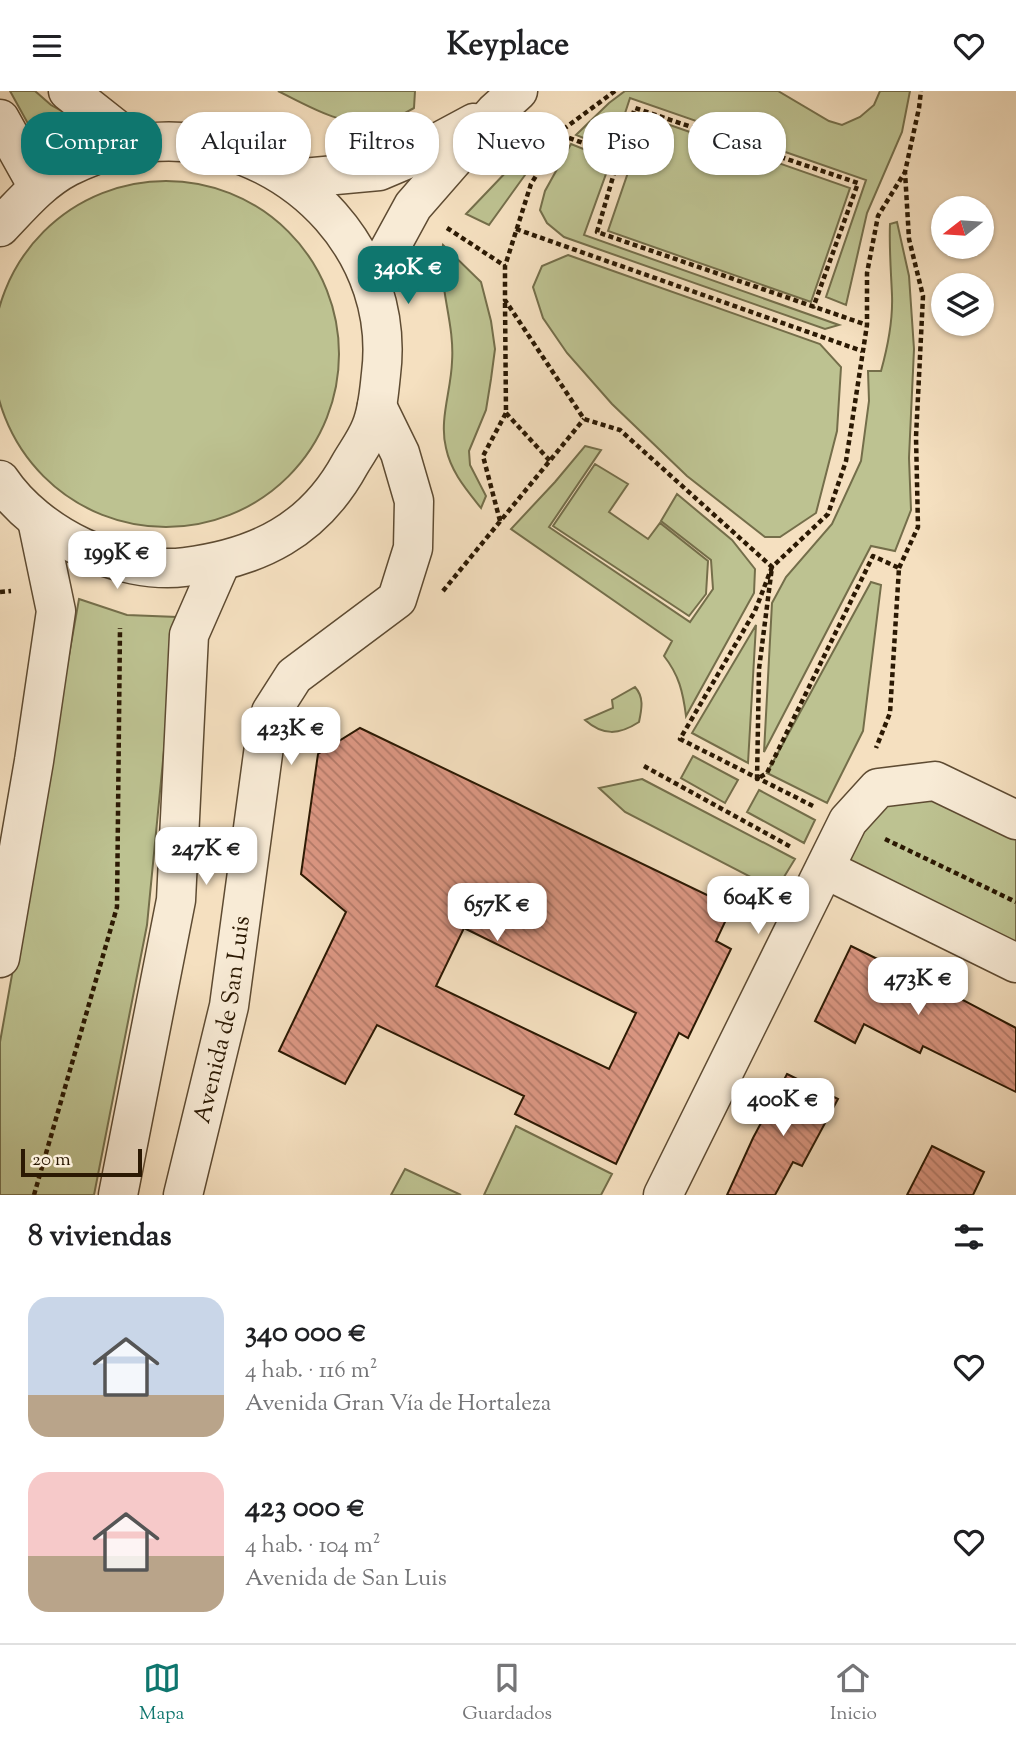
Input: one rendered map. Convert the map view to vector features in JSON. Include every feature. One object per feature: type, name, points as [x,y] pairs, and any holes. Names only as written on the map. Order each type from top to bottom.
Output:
[{"type":"street","points":[[68,91],[95,112]]},
{"type":"street","points":[[292,179],[379,171],[405,160],[506,102]]},
{"type":"street","points":[[370,283],[413,206],[506,102]]},
{"type":"street","points":[[0,119],[38,187]]},
{"type":"street","points":[[0,480],[8,492],[37,520],[82,549],[116,561],[174,568],[221,562],[268,544],[290,532],[318,509],[342,479],[371,428],[377,406],[384,353],[380,319],[370,283],[354,246],[331,214],[292,179],[228,149],[180,141],[162,142]]},
{"type":"street","points":[[0,227],[38,187],[57,175]]},
{"type":"street","name":"Avenida de San Luis","points":[[183,1195],[229,1006],[265,739],[271,712],[294,676],[397,599],[413,548],[414,501],[400,453],[377,406]]},
{"type":"street","points":[[0,958],[34,761],[56,611],[37,520]]},
{"type":"street","points":[[118,1195],[176,900],[189,635],[221,562]]},
{"type":"street","points":[[663,1195],[826,868],[835,816],[878,788],[935,781],[1016,820]]},
{"type":"street","points":[[826,868],[1016,963]]},
{"type":"path","points":[[569,125],[615,91]]},
{"type":"path","points":[[876,749],[890,713],[899,568],[918,527],[916,436],[923,296],[909,239],[905,171],[921,91]]},
{"type":"path","points":[[674,121],[858,183],[813,308]]},
{"type":"path","points":[[905,171],[878,216],[867,273],[867,325],[846,461],[828,514],[772,567],[755,611],[680,739],[757,779],[1016,902]]},
{"type":"path","points":[[500,521],[483,456],[506,413],[505,266],[531,184],[537,175]]},
{"type":"path","points":[[614,175],[597,232],[867,325]]},
{"type":"path","points":[[516,229],[862,351]]},
{"type":"path","points":[[505,300],[584,419],[620,430],[772,567]]},
{"type":"path","points":[[506,413],[550,461]]},
{"type":"path","points":[[436,599],[584,419]]},
{"type":"path","points":[[757,779],[767,773],[873,556],[899,568]]},
{"type":"path","points":[[757,779],[759,669],[772,567]]},
{"type":"path","points":[[34,1195],[117,907],[120,628]]},
{"type":"path","points":[[644,766],[826,868]]},
{"type":"green space","points":[[10,91],[35,91],[63,112],[22,112]]},
{"type":"green space","points":[[278,91],[415,91],[414,108],[406,112],[325,114]]},
{"type":"green space","points":[[625,91],[778,91],[829,121],[842,125],[860,117],[874,105],[880,91],[910,91],[902,132],[867,213],[846,305],[826,297],[866,180],[786,152],[786,112],[688,112],[688,118],[630,98],[625,112],[600,112]]},
{"type":"green space","points":[[674,126],[688,131],[688,175],[786,175],[786,166],[850,188],[811,302],[608,231],[627,175],[674,175]]},
{"type":"green space","points":[[583,128],[583,138],[576,135]]},
{"type":"green space","points":[[571,144],[583,149],[583,175],[606,175],[584,235],[839,325],[825,329],[564,237],[547,223],[540,210],[545,191],[554,175],[569,175]]},
{"type":"green space","points":[[503,175],[525,175],[489,225],[466,214]]},
{"type":"green space","points":[[149,182],[183,182],[216,189],[247,202],[275,221],[299,245],[318,273],[331,304],[338,337],[338,371],[331,404],[318,435],[299,463],[275,487],[247,506],[216,519],[183,526],[149,526],[116,519],[70,497],[44,476],[23,450],[7,420],[-1,396],[-1,312],[7,288],[23,258],[44,232],[70,211],[116,189]]},
{"type":"green space","points":[[897,222],[909,276],[914,349],[909,458],[911,510],[895,551],[871,546],[764,752],[772,603],[786,577],[832,524],[861,461],[869,401],[868,371],[881,371],[890,333],[890,224]]},
{"type":"green space","points":[[443,245],[481,282],[491,321],[495,349],[486,410],[469,451],[470,465],[486,496],[481,508],[455,473],[444,437],[452,347],[442,274]]},
{"type":"green space","points":[[568,255],[820,344],[841,367],[837,431],[816,513],[780,537],[765,537],[687,476],[612,404],[567,353],[543,318],[533,287],[542,266]]},
{"type":"green space","points":[[585,446],[601,450],[549,527],[690,622],[713,589],[711,560],[661,521],[677,494],[732,540],[755,569],[754,593],[686,716],[680,684],[664,656],[672,641],[511,529]]},
{"type":"green space","points":[[595,464],[628,484],[609,512],[648,539],[660,523],[708,561],[706,594],[689,616],[553,526]]},
{"type":"green space","points":[[871,582],[881,585],[863,731],[827,803],[767,773]]},
{"type":"green space","points":[[79,599],[127,615],[177,617],[147,925],[94,1195],[0,1195],[0,1042]]},
{"type":"green space","points":[[756,625],[748,763],[692,733]]},
{"type":"green space","points":[[635,687],[642,703],[639,722],[611,732],[598,729],[585,720],[613,708],[612,700]]},
{"type":"green space","points":[[693,756],[738,780],[725,803],[681,778]]},
{"type":"green space","points":[[642,779],[795,859],[776,890],[625,812],[599,788]]},
{"type":"green space","points":[[759,790],[815,820],[804,843],[747,812]]},
{"type":"green space","points":[[930,794],[1016,838],[1016,945],[848,862],[881,799]]},
{"type":"green space","points":[[516,1126],[612,1174],[601,1195],[484,1195]]},
{"type":"green space","points":[[405,1169],[461,1195],[391,1195]]},
{"type":"building","points":[[360,728],[732,907],[716,941],[731,949],[688,1038],[679,1033],[616,1164],[515,1114],[524,1096],[377,1025],[345,1084],[279,1051],[346,912],[301,874],[318,754]],"holes":[[[464,928],[636,1013],[609,1069],[436,986]]]},
{"type":"building","points":[[851,946],[926,983],[927,981],[1016,1028],[1016,1092],[923,1046],[920,1053],[864,1024],[855,1043],[815,1021]]},
{"type":"building","points":[[787,1074],[838,1099],[802,1166],[793,1162],[775,1195],[727,1195],[753,1138]]},
{"type":"building","points":[[932,1146],[984,1172],[973,1195],[907,1195]]}]
